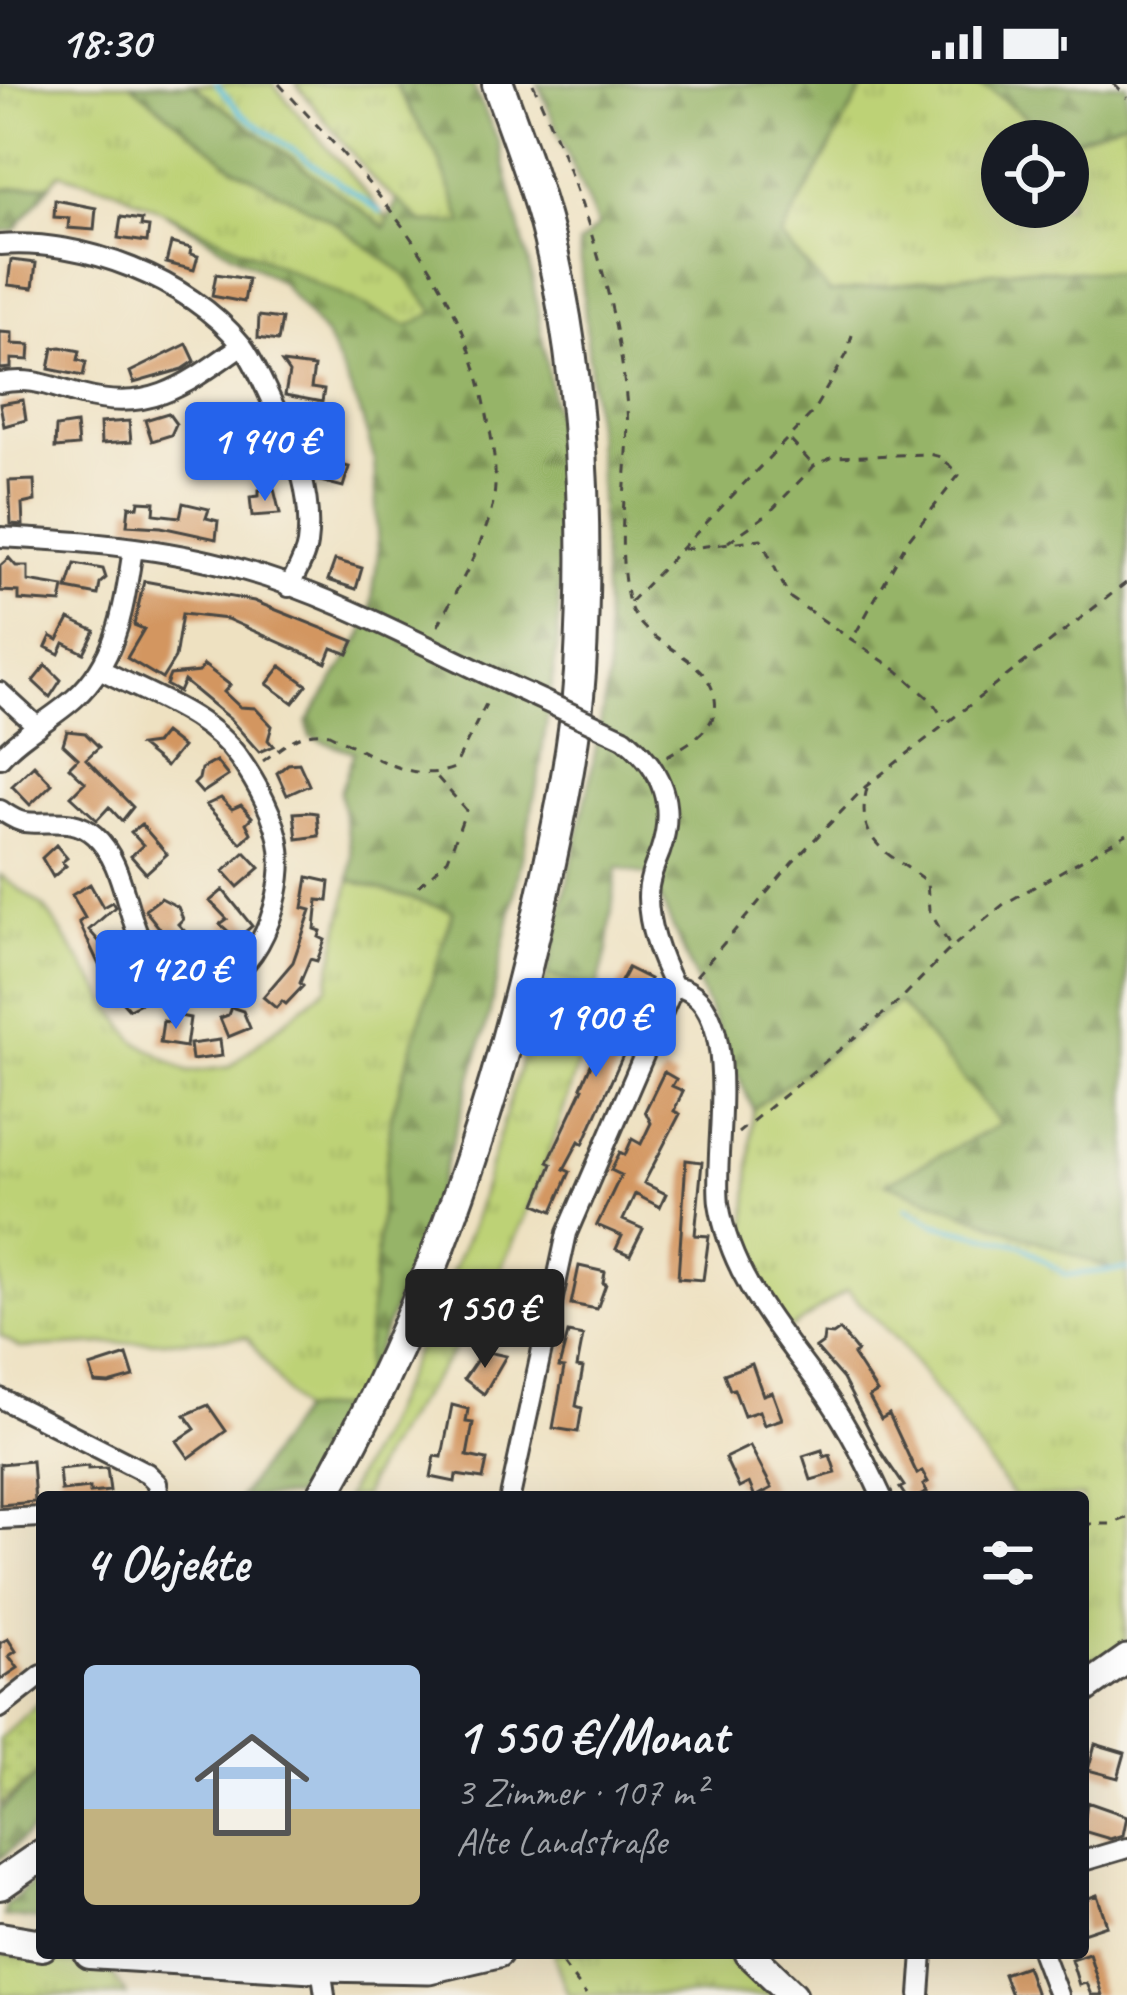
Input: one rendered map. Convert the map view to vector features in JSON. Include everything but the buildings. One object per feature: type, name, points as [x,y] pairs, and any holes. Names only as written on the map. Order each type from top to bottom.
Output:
[{"type":"main road","points":[[325,1491],[372,1401],[444,1233],[501,1062],[559,821],[580,674],[579,468],[569,350],[553,255],[498,84]]},
{"type":"main road","points":[[1089,1686],[1127,1659]]},
{"type":"main road","points":[[0,1938],[36,1944]]},
{"type":"main road","points":[[164,1959],[323,1972],[429,1969],[472,1959]]},
{"type":"main road","points":[[755,1959],[793,1995]]},
{"type":"street","points":[[0,245],[51,245],[114,259],[206,312],[242,345],[287,431],[301,473],[308,511],[307,548],[289,587]]},
{"type":"street","points":[[0,383],[35,378],[108,402],[150,400],[189,383],[242,345]]},
{"type":"street","points":[[0,537],[133,548],[242,569],[428,646],[624,738],[653,764],[669,802],[648,895],[658,955],[674,986]]},
{"type":"street","points":[[0,758],[102,670],[122,617],[133,548]]},
{"type":"street","points":[[0,810],[20,822],[71,822],[94,834],[111,858],[134,928],[155,962],[182,980],[212,983],[238,969],[256,951],[272,922],[280,848],[248,771],[236,752],[196,717],[102,670]]},
{"type":"street","points":[[0,692],[38,727]]},
{"type":"street","points":[[674,986],[690,989],[702,1003],[720,1046],[719,1202],[729,1244],[770,1324],[822,1389],[880,1491]]},
{"type":"street","points":[[511,1491],[567,1233],[674,986]]},
{"type":"street","points":[[0,1398],[147,1473],[158,1491]]},
{"type":"street","points":[[0,1519],[36,1517]]},
{"type":"street","points":[[0,1708],[36,1680]]},
{"type":"street","points":[[1089,1860],[1127,1847]]},
{"type":"street","points":[[920,1995],[923,1959]]},
{"type":"street","points":[[1044,1959],[1058,1995]]},
{"type":"path","points":[[279,84],[403,223],[431,266],[476,359],[491,435],[494,494],[486,523],[428,646]]},
{"type":"path","points":[[533,84],[592,236],[619,343],[627,412],[621,523],[628,604],[643,628],[701,673],[715,696],[714,716],[707,727],[653,764]]},
{"type":"path","points":[[1114,84],[1127,98]]},
{"type":"path","points":[[628,604],[812,413],[852,335]]},
{"type":"path","points":[[790,439],[814,466]]},
{"type":"path","points":[[728,542],[769,513],[814,466],[853,454],[940,457],[959,475],[908,539],[853,638]]},
{"type":"path","points":[[681,549],[760,538],[789,597],[853,638],[932,701],[946,723]]},
{"type":"path","points":[[674,986],[699,974],[792,863],[868,785],[1127,582]]},
{"type":"path","points":[[248,771],[314,730],[413,775],[436,776],[454,768],[466,750],[495,679]]},
{"type":"path","points":[[419,886],[448,859],[466,810],[436,776]]},
{"type":"path","points":[[868,785],[867,829],[882,853],[928,882],[929,910],[951,948]]},
{"type":"path","points":[[717,1148],[884,1015],[951,948],[1004,904],[1127,834]]},
{"type":"path","points":[[1089,1524],[1127,1519]]},
{"type":"path","points":[[559,1959],[586,1995]]},
{"type":"green space","points":[[0,84],[131,84],[233,167],[331,220],[402,272],[436,313],[408,326],[112,188],[59,173],[51,184],[0,190]]},
{"type":"green space","points":[[131,84],[192,84],[385,228],[397,200],[423,223],[463,223],[439,159],[395,84],[472,84],[498,140],[533,282],[562,458],[558,642],[538,780],[489,1016],[427,1228],[363,1384],[391,1117],[453,911],[350,880],[352,855],[340,793],[354,752],[310,737],[307,723],[363,634],[371,608],[378,554],[374,458],[360,411],[327,338],[281,282],[165,213],[408,326],[435,312],[402,272],[331,220],[233,167]]},
{"type":"green space","points":[[192,84],[273,84],[389,220],[386,229]]},
{"type":"green space","points":[[296,84],[395,84],[439,159],[464,224],[423,223],[376,183]]},
{"type":"green space","points":[[538,84],[865,84],[781,237],[830,293],[1020,269],[1127,273],[1127,1267],[1116,1271],[886,1183],[1001,1124],[899,1002],[753,1109],[650,876],[617,867],[607,951],[597,989],[547,975],[608,680],[599,475],[579,244],[598,226]]},
{"type":"green space","points":[[865,84],[972,84],[991,90],[1030,120],[981,120],[981,228],[1089,228],[1089,134],[1127,119],[1127,273],[1020,269],[830,293],[781,237]]},
{"type":"green space","points":[[972,84],[1127,84],[1127,119],[1089,134],[1089,120],[1030,120],[991,90]]},
{"type":"green space","points":[[51,184],[15,230],[0,231],[0,190]]},
{"type":"green space","points":[[0,875],[45,908],[134,1040],[188,1072],[229,1067],[327,987],[350,880],[453,911],[391,1117],[363,1384],[351,1406],[300,1411],[247,1337],[20,1348],[0,1335]]},
{"type":"green space","points":[[547,975],[597,989],[561,1119],[530,1204],[492,1286],[398,1430],[366,1491],[348,1491],[380,1432],[473,1224]]},
{"type":"green space","points":[[899,1001],[1002,1124],[887,1183],[1115,1270],[1127,1267],[1125,1651],[1089,1660],[1089,1491],[1010,1491],[900,1343],[847,1290],[786,1332],[745,1260],[753,1109]]},
{"type":"green space","points":[[351,1406],[299,1491],[244,1491],[300,1411]]},
{"type":"green space","points":[[36,1705],[36,1775],[0,1806],[0,1739]]},
{"type":"green space","points":[[36,1777],[36,1826],[0,1859],[0,1811]]},
{"type":"green space","points":[[36,1881],[36,1919],[4,1916],[6,1905]]},
{"type":"green space","points":[[0,1954],[109,1969],[126,1995],[0,1995]]},
{"type":"green space","points":[[555,1959],[736,1959],[778,1995],[568,1995]]},
{"type":"waterway","points":[[216,84],[242,114],[381,212]]},
{"type":"waterway","points":[[906,1208],[935,1224],[1021,1245],[1066,1275],[1127,1269]]}]
